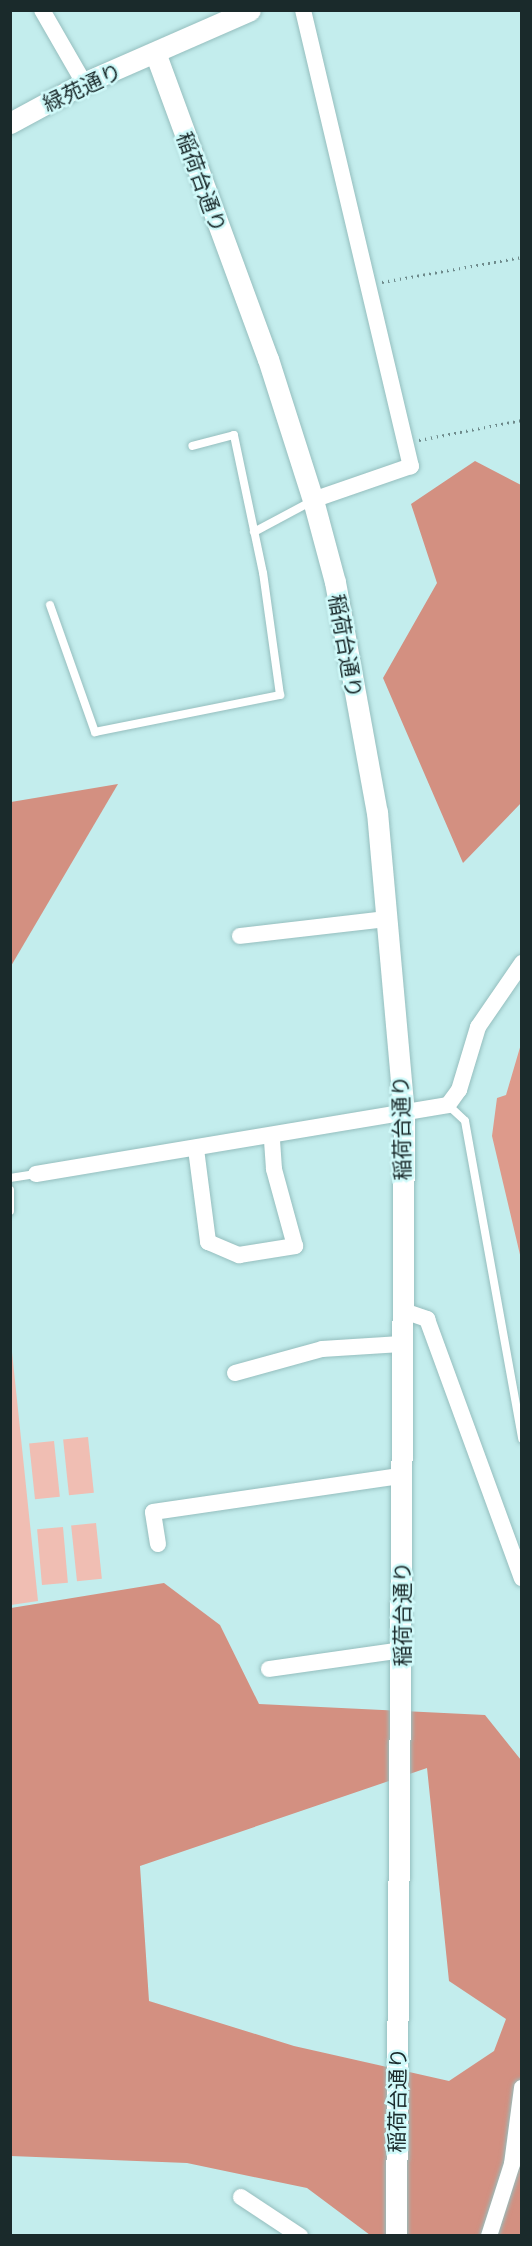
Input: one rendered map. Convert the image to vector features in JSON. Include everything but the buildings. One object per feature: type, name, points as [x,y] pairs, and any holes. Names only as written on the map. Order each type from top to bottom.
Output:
[{"type":"street","points":[[42,10],[84,83]]},
{"type":"street","name":"緑苑通り","points":[[10,123],[84,83],[156,55],[250,10]]},
{"type":"street","points":[[303,10],[411,466],[313,500]]},
{"type":"street","name":"稲荷台通り","points":[[156,55],[268,359],[313,500],[334,582],[377,812],[404,1114],[400,1476],[402,1650],[396,2235]]},
{"type":"street","points":[[240,936],[387,919]]},
{"type":"street","points":[[36,1174],[272,1137],[448,1105],[459,1090],[478,1027],[522,963]]},
{"type":"street","points":[[196,1149],[208,1242],[239,1255],[295,1246],[274,1169],[272,1137]]},
{"type":"street","points":[[401,1310],[427,1320],[522,1578]]},
{"type":"street","points":[[235,1373],[322,1348],[401,1344]]},
{"type":"street","points":[[158,1544],[153,1512],[400,1476]]},
{"type":"street","points":[[269,1669],[402,1650]]},
{"type":"street","points":[[489,2235],[513,2164],[522,2088]]},
{"type":"street","points":[[241,2197],[300,2235]]},
{"type":"lane","points":[[50,605],[95,732],[280,695],[254,532],[234,435],[192,446]]},
{"type":"lane","points":[[254,532],[313,500]]},
{"type":"lane","points":[[448,1105],[465,1121],[522,1439]]},
{"type":"lane","points":[[10,1178],[36,1174]]},
{"type":"lane","points":[[10,1190],[10,1211]]},
{"type":"path","points":[[368,285],[522,257]]},
{"type":"path","points":[[406,443],[522,420]]},
{"type":"shaded area","points":[[475,461],[521,485],[522,802],[463,863],[383,678],[437,583],[411,504]]},
{"type":"shaded area","points":[[118,784],[11,966],[11,802]]},
{"type":"shaded area","points":[[521,1044],[521,1259],[492,1136],[497,1098],[506,1095]]},
{"type":"shaded area","points":[[10,1333],[38,1601],[11,1605],[10,1605]]},
{"type":"shaded area","points":[[88,1437],[94,1493],[69,1495],[63,1440]]},
{"type":"shaded area","points":[[54,1441],[60,1497],[35,1499],[29,1444]]},
{"type":"shaded area","points":[[96,1523],[102,1579],[77,1581],[71,1526]]},
{"type":"shaded area","points":[[63,1527],[68,1583],[42,1585],[37,1529]]},
{"type":"shaded area","points":[[164,1583],[220,1625],[259,1704],[485,1715],[521,1760],[521,2235],[370,2235],[307,2188],[187,2163],[11,2156],[11,1608]],"holes":[[[427,1768],[449,1981],[506,2019],[494,2051],[449,2081],[294,2046],[149,2001],[140,1866]]]}]
